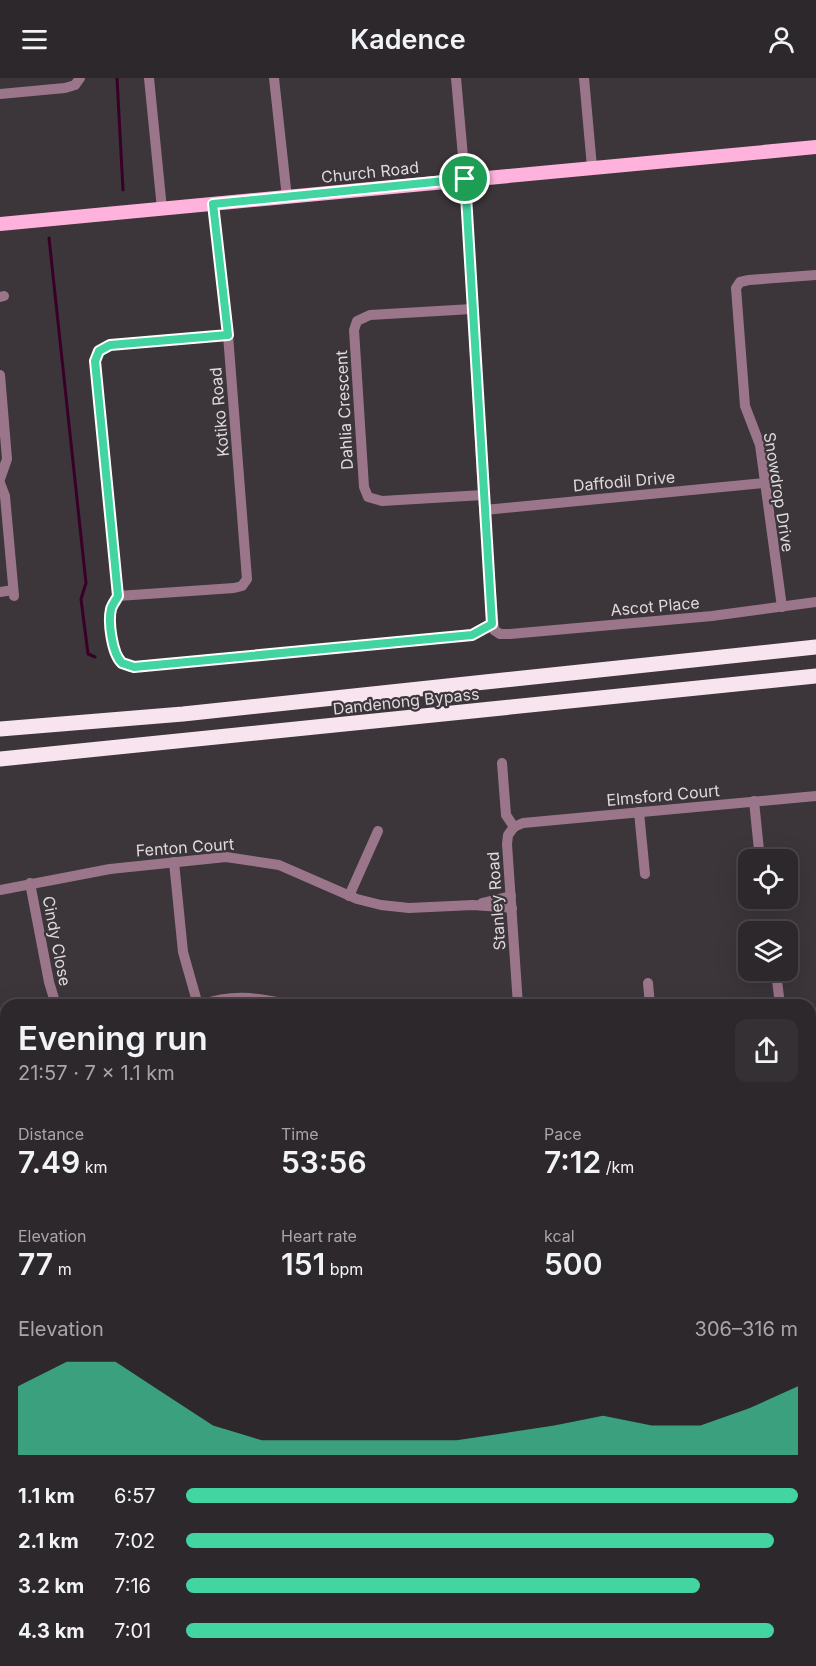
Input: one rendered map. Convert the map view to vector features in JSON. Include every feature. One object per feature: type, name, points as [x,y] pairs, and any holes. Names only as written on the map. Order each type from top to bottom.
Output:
[{"type":"highway","name":"Dandenong Bypass","points":[[0,729],[183,714],[816,647]]},
{"type":"highway","name":"Dandenong Bypass","points":[[0,759],[816,676]]},
{"type":"main road","name":"Church Road","points":[[0,224],[816,147]]},
{"type":"street","points":[[0,94],[65,88],[75,85],[80,78]]},
{"type":"street","points":[[149,78],[162,208]]},
{"type":"street","points":[[274,78],[287,198]]},
{"type":"street","points":[[228,335],[110,345],[99,351],[95,361],[118,596],[111,612],[114,650],[122,663],[130,667],[472,635],[495,628],[483,495],[465,179],[456,78]]},
{"type":"street","points":[[584,78],[592,167]]},
{"type":"street","name":"Kotiko Road","points":[[118,596],[234,588],[245,582],[247,573],[228,335],[213,204]]},
{"type":"street","name":"Snowdrop Drive","points":[[782,607],[758,437],[745,406],[736,288],[740,282],[749,280],[816,275]]},
{"type":"street","name":"Dahlia Crescent","points":[[472,309],[370,315],[357,321],[354,330],[365,494],[371,499],[382,501],[483,495]]},
{"type":"street","points":[[0,375],[7,459],[0,481],[5,496],[13,593],[0,591]]},
{"type":"street","name":"Daffodil Drive","points":[[485,510],[765,483]]},
{"type":"street","name":"Ascot Place","points":[[495,628],[504,635],[712,616],[816,602]]},
{"type":"street","name":"Stanley Road","points":[[502,763],[506,815],[514,827],[508,839],[518,999]]},
{"type":"street","name":"Elmsford Court","points":[[514,827],[523,823],[816,796]]},
{"type":"street","points":[[754,801],[759,849]]},
{"type":"street","points":[[639,812],[645,874]]},
{"type":"street","points":[[349,896],[378,831]]},
{"type":"street","name":"Fenton Court","points":[[0,890],[110,869],[226,857],[260,861],[295,871],[349,896],[374,903],[409,908],[473,905],[512,908]]},
{"type":"street","points":[[174,862],[183,952],[197,999]]},
{"type":"street","name":"Cindy Close","points":[[30,884],[54,999]]},
{"type":"street","name":"Fenton Court","points":[[473,905],[511,896]]},
{"type":"street","points":[[778,981],[779,999]]},
{"type":"street","points":[[648,983],[649,999]]},
{"type":"street","points":[[219,999],[239,996],[257,999]]},
{"type":"waterway","points":[[117,78],[123,190]]},
{"type":"waterway","points":[[49,238],[86,583],[81,599],[88,654],[95,657]]},
{"type":"route","points":[[465,179],[492,624],[472,635],[126,666],[118,659],[114,650],[111,616],[118,596],[95,361],[99,351],[110,345],[228,335],[213,204],[465,179]]}]
